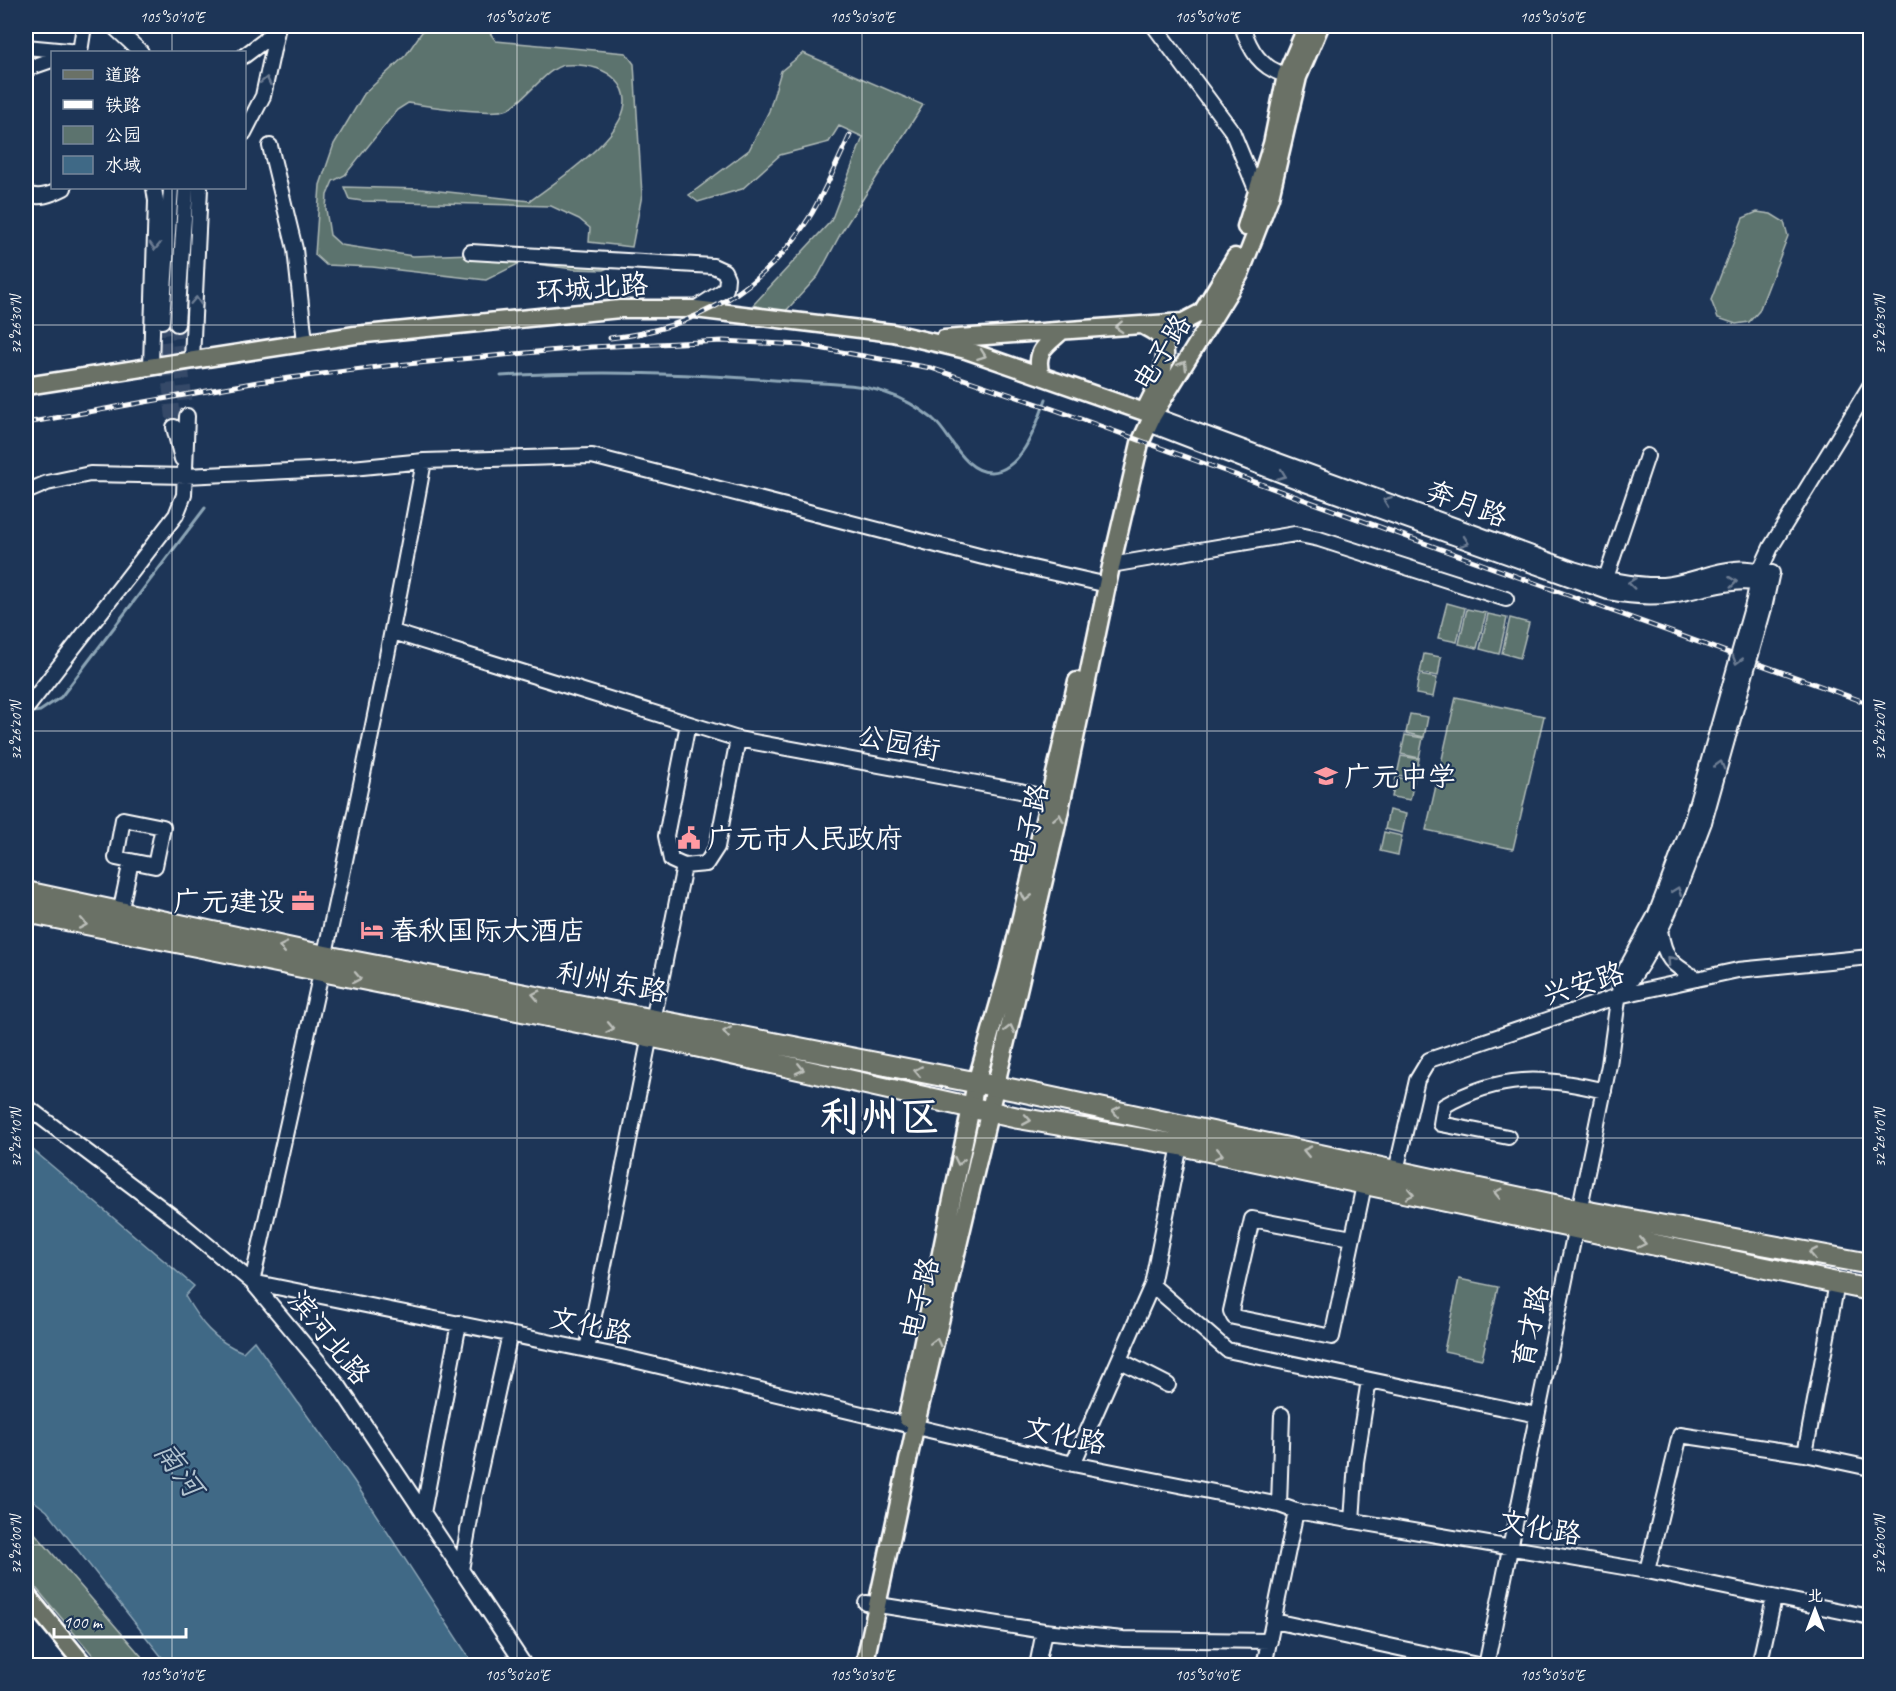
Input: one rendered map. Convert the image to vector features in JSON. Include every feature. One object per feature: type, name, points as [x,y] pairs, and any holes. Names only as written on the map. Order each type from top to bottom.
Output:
[{"type":"highway","name":"利州东路","points":[[26,892],[120,912],[323,963]]},
{"type":"highway","name":"利州东路","points":[[26,912],[323,963],[652,1027],[997,1086],[1578,1210],[1870,1264]]},
{"type":"highway","name":"利州东路","points":[[652,1027],[992,1112],[1180,1145],[1532,1221],[1870,1290]]},
{"type":"main road","name":"电子路","points":[[925,340],[1183,322],[1202,312],[1231,267],[1258,194],[1286,75],[1307,26]]},
{"type":"main road","name":"电子路","points":[[853,1665],[871,1604],[910,1427],[970,1107],[1008,972],[1132,440],[1240,274],[1269,197],[1298,77],[1320,26]]},
{"type":"main road","name":"环城北路","points":[[26,386],[355,335],[620,309],[695,309],[893,333],[925,340],[966,350],[1127,405],[1149,417]]},
{"type":"main road","points":[[1142,325],[1160,336],[1164,349],[1160,379],[1149,417]]},
{"type":"main road","points":[[1041,376],[1037,363],[1041,350],[1062,331]]},
{"type":"main road","points":[[1127,405],[1139,400],[1160,379]]},
{"type":"main road","name":"电子路","points":[[910,1427],[992,1112],[1056,829],[1111,565],[1140,442],[1149,417]]},
{"type":"main road","points":[[1532,1221],[1537,1201]]},
{"type":"main road","points":[[1605,1236],[1610,1215]]},
{"type":"main road","points":[[26,1594],[85,1665]]},
{"type":"main road","name":"电子路","points":[[864,1665],[871,1604]]},
{"type":"street","points":[[79,51],[84,26]]},
{"type":"street","points":[[113,26],[140,51]]},
{"type":"street","points":[[246,54],[264,41],[278,26]]},
{"type":"street","points":[[246,129],[263,96],[278,26]]},
{"type":"street","points":[[1154,26],[1232,131],[1258,194]]},
{"type":"street","points":[[1242,26],[1249,49],[1274,72],[1286,75]]},
{"type":"street","points":[[26,47],[68,51]]},
{"type":"street","points":[[26,69],[51,60]]},
{"type":"street","points":[[270,146],[295,249],[305,342]]},
{"type":"street","points":[[26,193],[33,197],[62,189]]},
{"type":"street","points":[[151,365],[156,201],[154,189]]},
{"type":"street","points":[[162,321],[171,189]]},
{"type":"street","points":[[177,324],[186,189]]},
{"type":"street","points":[[192,359],[200,189]]},
{"type":"street","points":[[471,252],[666,262],[721,268],[728,278],[726,290],[695,309]]},
{"type":"street","points":[[1618,996],[1640,970],[1660,930],[1698,821],[1759,606],[1771,547],[1870,386]]},
{"type":"street","points":[[27,708],[176,515],[184,495],[187,416]]},
{"type":"street","points":[[1149,417],[1305,484],[1608,592],[1630,596],[1671,595],[1736,581],[1764,578]]},
{"type":"street","name":"奔月路","points":[[1149,417],[1562,566],[1606,578],[1631,584],[1665,585],[1734,569],[1764,578]]},
{"type":"street","points":[[174,427],[186,476]]},
{"type":"street","points":[[26,492],[47,483],[90,474],[186,476],[352,468],[424,460],[592,456],[983,557],[1099,583]]},
{"type":"street","points":[[1606,578],[1647,456]]},
{"type":"street","points":[[252,1282],[393,632],[424,460]]},
{"type":"street","points":[[1111,565],[1269,536],[1295,534],[1319,539],[1506,598]]},
{"type":"street","points":[[393,632],[688,724],[666,836],[671,860],[684,866],[706,864],[717,847],[738,739]]},
{"type":"street","name":"公园街","points":[[688,724],[738,739],[998,787],[1049,799]]},
{"type":"street","name":"育才路","points":[[1484,1665],[1604,1091],[1621,978],[1656,914],[1698,821]]},
{"type":"street","points":[[120,912],[131,861]]},
{"type":"street","points":[[587,1350],[684,866]]},
{"type":"street","points":[[1660,930],[1664,952],[1671,963],[1698,979]]},
{"type":"street","name":"兴安路","points":[[1396,1171],[1417,1080],[1429,1060],[1618,996],[1778,965],[1870,957]]},
{"type":"street","points":[[1508,1137],[1441,1125],[1444,1106],[1486,1087],[1524,1080],[1560,1080],[1604,1091]]},
{"type":"street","name":"滨河北路","points":[[26,1106],[176,1219],[252,1282],[339,1386],[525,1665]]},
{"type":"street","points":[[1073,1464],[1152,1285],[1180,1145]]},
{"type":"street","points":[[1352,1238],[1252,1219],[1231,1311],[1234,1317],[1332,1337],[1364,1185]]},
{"type":"street","name":"文化路","points":[[252,1282],[587,1350],[910,1427],[1073,1464],[1279,1504],[1296,1511],[1647,1571],[1870,1617]]},
{"type":"street","points":[[1805,1454],[1837,1283]]},
{"type":"street","points":[[1152,1285],[1227,1350],[1537,1415]]},
{"type":"street","points":[[423,1513],[459,1323]]},
{"type":"street","points":[[461,1570],[474,1497],[510,1334]]},
{"type":"street","points":[[1119,1360],[1168,1385]]},
{"type":"street","points":[[1353,1521],[1356,1462],[1369,1380]]},
{"type":"street","points":[[1279,1504],[1282,1415]]},
{"type":"street","points":[[1647,1571],[1680,1435],[1805,1454],[1870,1468]]},
{"type":"street","points":[[1264,1665],[1296,1511]]},
{"type":"street","points":[[1759,1665],[1774,1598]]},
{"type":"street","points":[[871,1604],[1044,1631],[1123,1639],[1270,1641]]},
{"type":"street","points":[[1274,1621],[1484,1665]]},
{"type":"street","points":[[1038,1665],[1044,1631]]},
{"type":"green space","points":[[426,26],[479,26],[487,29],[496,41],[626,53],[634,64],[642,195],[632,247],[589,242],[590,228],[579,219],[551,206],[362,201],[349,199],[344,187],[421,189],[530,201],[597,148],[613,131],[623,113],[625,96],[616,80],[599,69],[579,65],[565,65],[551,71],[515,104],[500,111],[460,110],[408,103],[397,110],[345,175],[333,181],[327,195],[326,209],[330,235],[341,245],[413,256],[472,254],[615,265],[603,270],[573,269],[522,262],[486,280],[372,267],[326,265],[315,255],[320,185],[334,144],[364,94],[406,55]]},
{"type":"green space","points":[[803,53],[923,105],[841,233],[818,276],[784,313],[753,305],[831,221],[863,137],[839,126],[829,142],[780,155],[742,189],[698,202],[689,195],[749,150],[769,111],[781,71]]},
{"type":"green space","points":[[1757,212],[1771,214],[1784,222],[1788,236],[1759,311],[1749,322],[1736,324],[1718,318],[1711,300],[1743,218]]},
{"type":"green space","points":[[1447,603],[1465,608],[1457,642],[1438,638]]},
{"type":"green space","points":[[1467,609],[1486,613],[1477,648],[1459,644]]},
{"type":"green space","points":[[1488,614],[1507,618],[1499,654],[1480,649]]},
{"type":"green space","points":[[1510,618],[1529,623],[1520,658],[1502,653]]},
{"type":"green space","points":[[1424,654],[1441,657],[1438,676],[1420,673]]},
{"type":"green space","points":[[1419,675],[1437,678],[1433,697],[1416,694]]},
{"type":"green space","points":[[1456,697],[1544,716],[1513,849],[1426,830]]},
{"type":"green space","points":[[1410,714],[1428,717],[1424,737],[1406,733]]},
{"type":"green space","points":[[1405,735],[1423,738],[1419,758],[1401,754]]},
{"type":"green space","points":[[1401,756],[1419,759],[1415,778],[1397,775]]},
{"type":"green space","points":[[1396,777],[1414,781],[1410,800],[1392,797]]},
{"type":"green space","points":[[1389,810],[1406,814],[1402,833],[1385,829]]},
{"type":"green space","points":[[1384,832],[1402,836],[1398,855],[1380,851]]},
{"type":"green space","points":[[1459,1279],[1498,1287],[1482,1359],[1444,1351]]},
{"type":"green space","points":[[26,1523],[149,1665],[101,1665],[26,1576]]},
{"type":"water","name":"南河","points":[[26,1144],[194,1286],[185,1296],[209,1330],[233,1348],[243,1352],[254,1341],[354,1481],[474,1665],[168,1665],[47,1511],[26,1495]]},
{"type":"waterway","points":[[501,376],[573,373],[680,374],[837,384],[874,389],[893,395],[917,407],[940,426],[966,460],[982,471],[992,472],[1003,469],[1020,454],[1033,432],[1046,399]]},
{"type":"waterway","points":[[28,713],[40,711],[61,697],[205,508]]},
{"type":"tunnel","points":[[162,321],[174,427]]},
{"type":"tunnel","points":[[177,324],[187,416]]},
{"type":"railway","points":[[610,338],[671,325],[726,300],[751,283],[794,240],[812,213],[850,135]]},
{"type":"railway","points":[[26,423],[258,382],[386,366],[591,347],[723,341],[802,345],[931,368],[1053,409],[1870,704]]},
{"type":"place","name":"广元中学","points":[[1326,776]]},
{"type":"place","name":"广元市人民政府","points":[[689,838]]},
{"type":"place","name":"广元建设","points":[[303,901]]},
{"type":"place","name":"春秋国际大酒店","points":[[372,930]]},
{"type":"district","name":"利州区","points":[[880,1116]]}]
